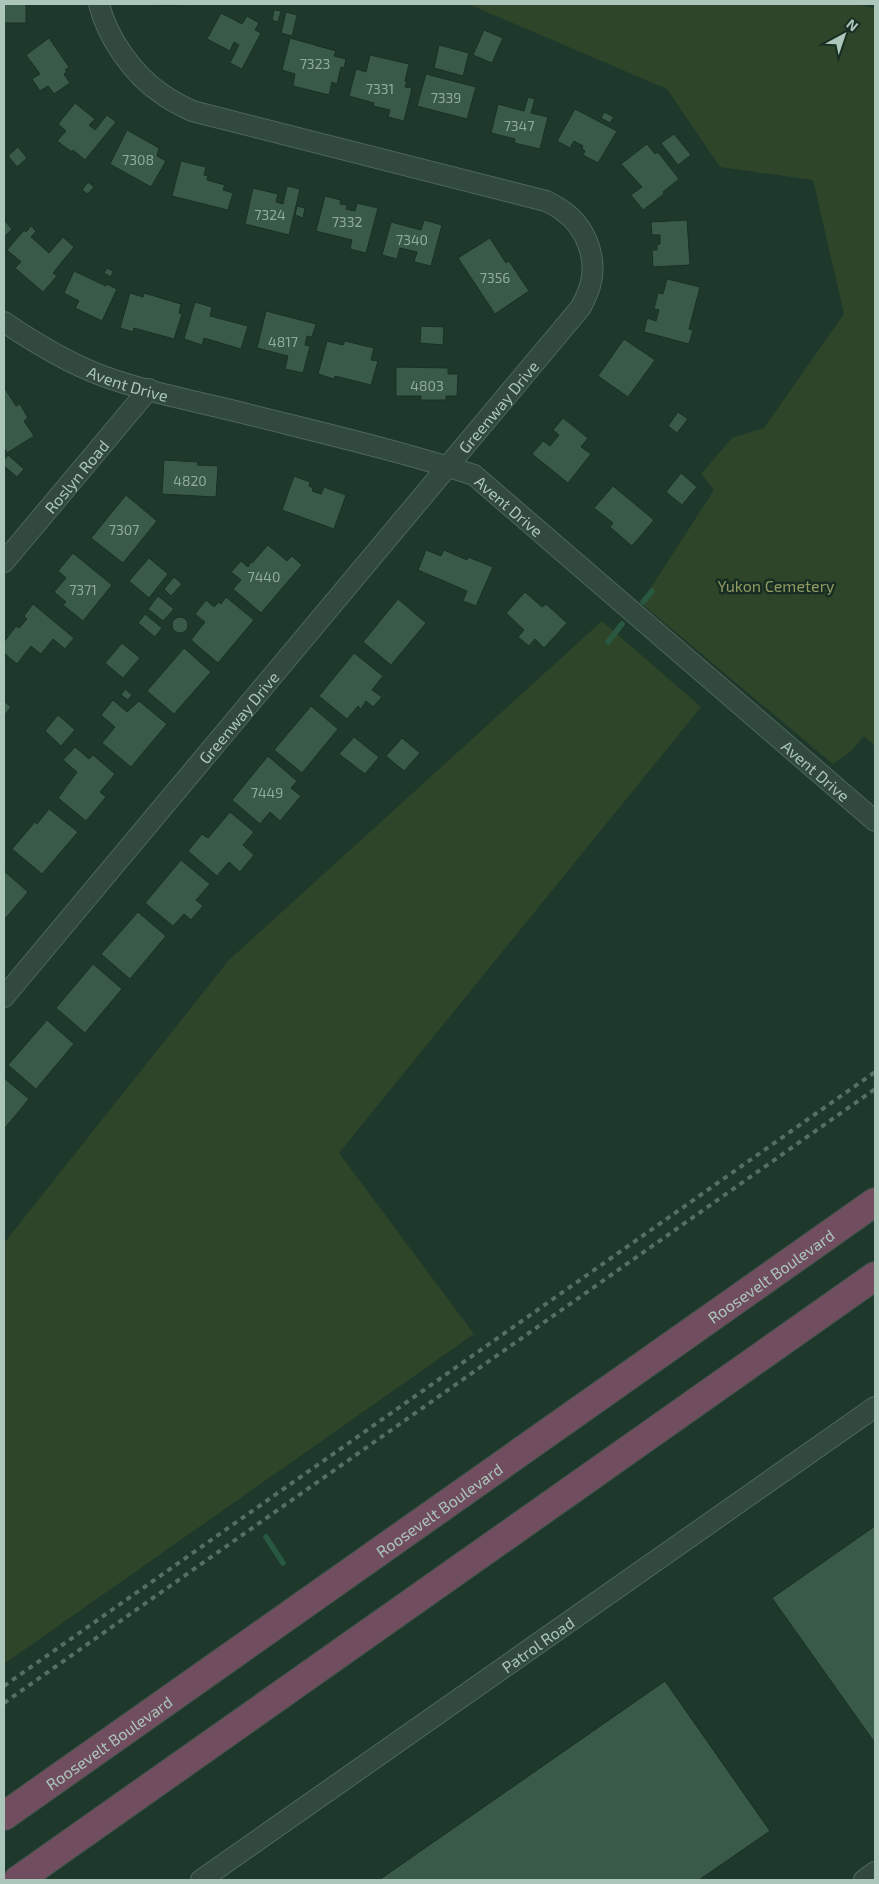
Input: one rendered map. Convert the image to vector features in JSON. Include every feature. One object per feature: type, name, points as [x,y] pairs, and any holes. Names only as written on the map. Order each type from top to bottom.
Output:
[{"type":"highway","name":"Roosevelt Boulevard","points":[[4,1816],[875,1202]]},
{"type":"highway","points":[[18,1880],[875,1276]]},
{"type":"street","name":"Greenway Drive","points":[[4,997],[581,307],[590,286],[593,269],[590,246],[579,226],[564,211],[546,201],[192,111],[161,94],[134,69],[112,38],[99,4]]},
{"type":"street","name":"Avent Drive","points":[[4,322],[30,340],[66,360],[104,376],[400,453],[474,475],[875,821]]},
{"type":"street","name":"Roslyn Road","points":[[4,562],[149,389]]},
{"type":"street","name":"Patrol Road","points":[[201,1880],[875,1407]]},
{"type":"street","points":[[864,1880],[875,1872]]},
{"type":"green space","name":"Yukon Cemetery","points":[[468,4],[854,4],[875,8],[875,746],[864,736],[850,752],[833,764],[641,603],[714,490],[701,474],[732,438],[764,428],[844,314],[813,180],[720,167],[667,89]]},
{"type":"green space","points":[[602,621],[701,707],[339,1153],[474,1334],[4,1664],[4,1243],[229,960]]},
{"type":"building","points":[[4,4],[26,4],[26,23],[4,23]]},
{"type":"building","points":[[192,4],[192,6],[151,5]]},
{"type":"building","points":[[274,10],[281,11],[278,22],[272,20]]},
{"type":"building","points":[[286,12],[297,15],[292,36],[281,33]]},
{"type":"building","points":[[221,13],[242,24],[247,16],[259,23],[255,30],[261,33],[242,69],[230,63],[239,45],[234,42],[230,51],[207,39]]},
{"type":"building","points":[[484,30],[503,38],[492,63],[473,55]]},
{"type":"building","points":[[49,38],[69,67],[65,70],[67,72],[64,74],[70,83],[54,94],[48,86],[40,91],[32,79],[40,74],[26,55]]},
{"type":"building","points":[[290,38],[336,51],[334,56],[346,59],[344,68],[341,67],[337,84],[332,82],[329,95],[293,86],[295,74],[282,70]]},
{"type":"building","points":[[439,45],[469,53],[463,76],[434,68]]},
{"type":"building","points":[[370,55],[409,64],[405,87],[412,88],[404,121],[388,117],[390,110],[373,106],[374,103],[349,96],[356,69],[366,72]]},
{"type":"building","points":[[426,74],[476,87],[467,119],[417,106]]},
{"type":"building","points":[[528,97],[535,99],[531,113],[548,117],[540,149],[514,143],[515,139],[491,133],[498,104],[524,111]]},
{"type":"building","points":[[75,103],[95,119],[89,125],[95,130],[107,115],[116,122],[85,160],[73,150],[72,152],[57,141],[66,131],[58,124]]},
{"type":"building","points":[[575,109],[617,131],[598,163],[583,155],[585,151],[582,148],[583,146],[574,141],[570,148],[557,141]]},
{"type":"building","points":[[604,112],[614,117],[610,123],[601,118]]},
{"type":"building","points":[[127,130],[159,148],[157,156],[166,161],[151,187],[110,164]]},
{"type":"building","points":[[674,134],[691,155],[678,165],[661,143]]},
{"type":"building","points":[[647,144],[655,154],[658,152],[679,179],[663,192],[664,194],[643,210],[631,195],[642,187],[621,164]]},
{"type":"building","points":[[18,147],[27,158],[17,167],[8,156]]},
{"type":"building","points":[[181,161],[206,167],[204,175],[208,176],[207,180],[225,185],[223,190],[233,193],[228,210],[172,196]]},
{"type":"building","points":[[88,182],[94,187],[88,194],[82,190]]},
{"type":"building","points":[[287,186],[300,189],[289,235],[245,224],[253,188],[278,194],[276,202],[283,204]]},
{"type":"building","points":[[325,196],[341,200],[340,204],[347,205],[346,209],[355,211],[357,203],[378,208],[366,253],[350,249],[352,240],[316,231]]},
{"type":"building","points":[[297,206],[305,208],[303,218],[295,215]]},
{"type":"building","points":[[4,220],[12,229],[4,237]]},
{"type":"building","points":[[424,220],[442,225],[431,266],[414,262],[417,252],[400,248],[397,259],[382,255],[391,222],[421,230]]},
{"type":"building","points":[[687,220],[690,265],[653,267],[652,250],[657,250],[657,245],[660,244],[660,235],[652,235],[651,222]]},
{"type":"building","points":[[31,226],[36,231],[31,237],[49,253],[63,237],[74,247],[53,273],[57,276],[43,292],[15,268],[21,262],[7,250],[24,230],[26,232]]},
{"type":"building","points":[[490,238],[506,263],[509,261],[529,291],[495,314],[458,258]]},
{"type":"building","points":[[107,268],[113,271],[111,277],[104,273]]},
{"type":"building","points":[[74,271],[117,289],[102,321],[75,308],[79,301],[64,293]]},
{"type":"building","points":[[667,279],[700,287],[689,329],[693,330],[689,344],[644,332],[647,318],[656,321],[659,310],[654,309],[658,293],[663,294]]},
{"type":"building","points":[[130,293],[143,297],[144,293],[181,304],[179,313],[182,314],[174,339],[134,328],[133,332],[120,328]]},
{"type":"building","points":[[195,302],[212,307],[210,316],[248,326],[241,349],[204,338],[202,345],[184,339]]},
{"type":"building","points":[[266,311],[316,324],[312,337],[307,336],[305,345],[310,346],[303,373],[285,369],[288,356],[257,348]]},
{"type":"building","points":[[421,326],[444,327],[443,345],[420,343]]},
{"type":"building","points":[[624,339],[655,360],[628,397],[598,376]]},
{"type":"building","points":[[327,341],[343,345],[345,341],[374,348],[371,360],[378,361],[371,385],[335,376],[334,379],[318,374]]},
{"type":"building","points":[[396,367],[448,368],[448,374],[458,374],[457,396],[446,396],[446,400],[421,400],[421,396],[396,396]]},
{"type":"building","points":[[4,387],[16,406],[20,404],[28,418],[24,421],[34,436],[7,453],[4,448]]},
{"type":"building","points":[[678,412],[688,419],[677,433],[668,426]]},
{"type":"building","points":[[563,418],[588,438],[581,447],[591,454],[568,483],[532,454],[543,441],[550,446],[559,435],[553,430]]},
{"type":"building","points":[[8,455],[24,469],[17,477],[4,466],[4,460]]},
{"type":"building","points":[[164,460],[198,462],[197,465],[218,466],[216,497],[162,494]]},
{"type":"building","points":[[681,473],[697,487],[682,505],[666,492]]},
{"type":"building","points":[[294,476],[310,482],[309,486],[313,488],[312,491],[321,494],[324,487],[346,495],[334,529],[282,510]]},
{"type":"building","points":[[613,486],[654,520],[632,546],[610,527],[613,523],[594,508]]},
{"type":"building","points":[[126,495],[157,521],[123,563],[91,538]]},
{"type":"building","points":[[268,545],[287,561],[292,556],[302,565],[261,613],[233,589],[241,580],[231,572],[241,561],[248,567]]},
{"type":"building","points":[[426,550],[441,556],[444,550],[467,560],[468,557],[493,567],[476,606],[463,601],[467,591],[418,570]]},
{"type":"building","points":[[73,553],[112,585],[83,621],[63,605],[66,602],[54,592],[66,578],[58,571]]},
{"type":"building","points":[[149,558],[168,574],[149,598],[129,581]]},
{"type":"building","points":[[174,577],[182,584],[171,596],[164,589]]},
{"type":"building","points":[[525,592],[542,607],[546,604],[567,623],[544,648],[535,639],[529,646],[518,637],[524,630],[506,613]]},
{"type":"building","points":[[158,596],[174,609],[163,621],[148,609]]},
{"type":"building","points":[[226,597],[254,620],[218,663],[191,640],[205,622],[195,614],[206,600],[214,607],[219,602],[221,604]]},
{"type":"building","points":[[398,599],[426,623],[391,665],[363,642]]},
{"type":"building","points":[[33,604],[74,638],[65,649],[53,639],[41,654],[31,646],[17,664],[4,653],[4,642],[16,626],[19,628],[27,619],[24,616]]},
{"type":"building","points":[[145,614],[162,628],[155,637],[138,623]]},
{"type":"building","points":[[180,617],[188,625],[180,633],[172,625]]},
{"type":"building","points":[[122,643],[140,658],[123,678],[105,663]]},
{"type":"building","points":[[184,648],[211,672],[174,714],[147,691]]},
{"type":"building","points":[[354,653],[383,676],[372,690],[382,697],[373,707],[366,701],[361,709],[358,706],[347,719],[319,696]]},
{"type":"building","points":[[125,689],[132,695],[128,700],[121,695]]},
{"type":"building","points":[[113,700],[127,712],[139,701],[167,724],[131,767],[102,743],[115,727],[101,715]]},
{"type":"building","points":[[4,701],[11,707],[4,716]]},
{"type":"building","points":[[311,706],[338,729],[302,773],[274,750]]},
{"type":"building","points":[[58,715],[75,730],[61,746],[45,731]]},
{"type":"building","points":[[354,737],[379,757],[365,774],[339,754]]},
{"type":"building","points":[[402,738],[420,753],[404,771],[386,756]]},
{"type":"building","points":[[75,747],[89,759],[93,755],[115,774],[100,792],[106,797],[86,821],[58,798],[77,772],[63,760]]},
{"type":"building","points":[[268,756],[297,781],[291,788],[301,796],[280,821],[270,812],[260,824],[232,800]]},
{"type":"building","points":[[49,809],[78,832],[42,874],[12,849]]},
{"type":"building","points":[[230,812],[254,832],[243,845],[254,855],[240,872],[229,862],[217,876],[188,851],[202,834],[208,838]]},
{"type":"building","points":[[181,860],[210,884],[196,900],[203,906],[191,920],[184,914],[173,926],[145,903]]},
{"type":"building","points":[[4,871],[28,892],[4,920]]},
{"type":"building","points":[[138,912],[166,936],[130,979],[101,954]]},
{"type":"building","points":[[93,964],[122,989],[85,1033],[56,1008]]},
{"type":"building","points":[[47,1020],[74,1044],[36,1089],[8,1065]]},
{"type":"building","points":[[4,1078],[29,1099],[4,1129]]},
{"type":"building","points":[[875,1526],[875,1743],[772,1598]]},
{"type":"building","points":[[665,1681],[770,1831],[699,1880],[379,1880]]},
{"type":"waterway","points":[[643,602],[652,591]]},
{"type":"waterway","points":[[608,642],[622,624]]},
{"type":"waterway","points":[[266,1537],[283,1563]]},
{"type":"railway","points":[[4,1686],[875,1072]]},
{"type":"railway","points":[[4,1703],[875,1089]]}]
